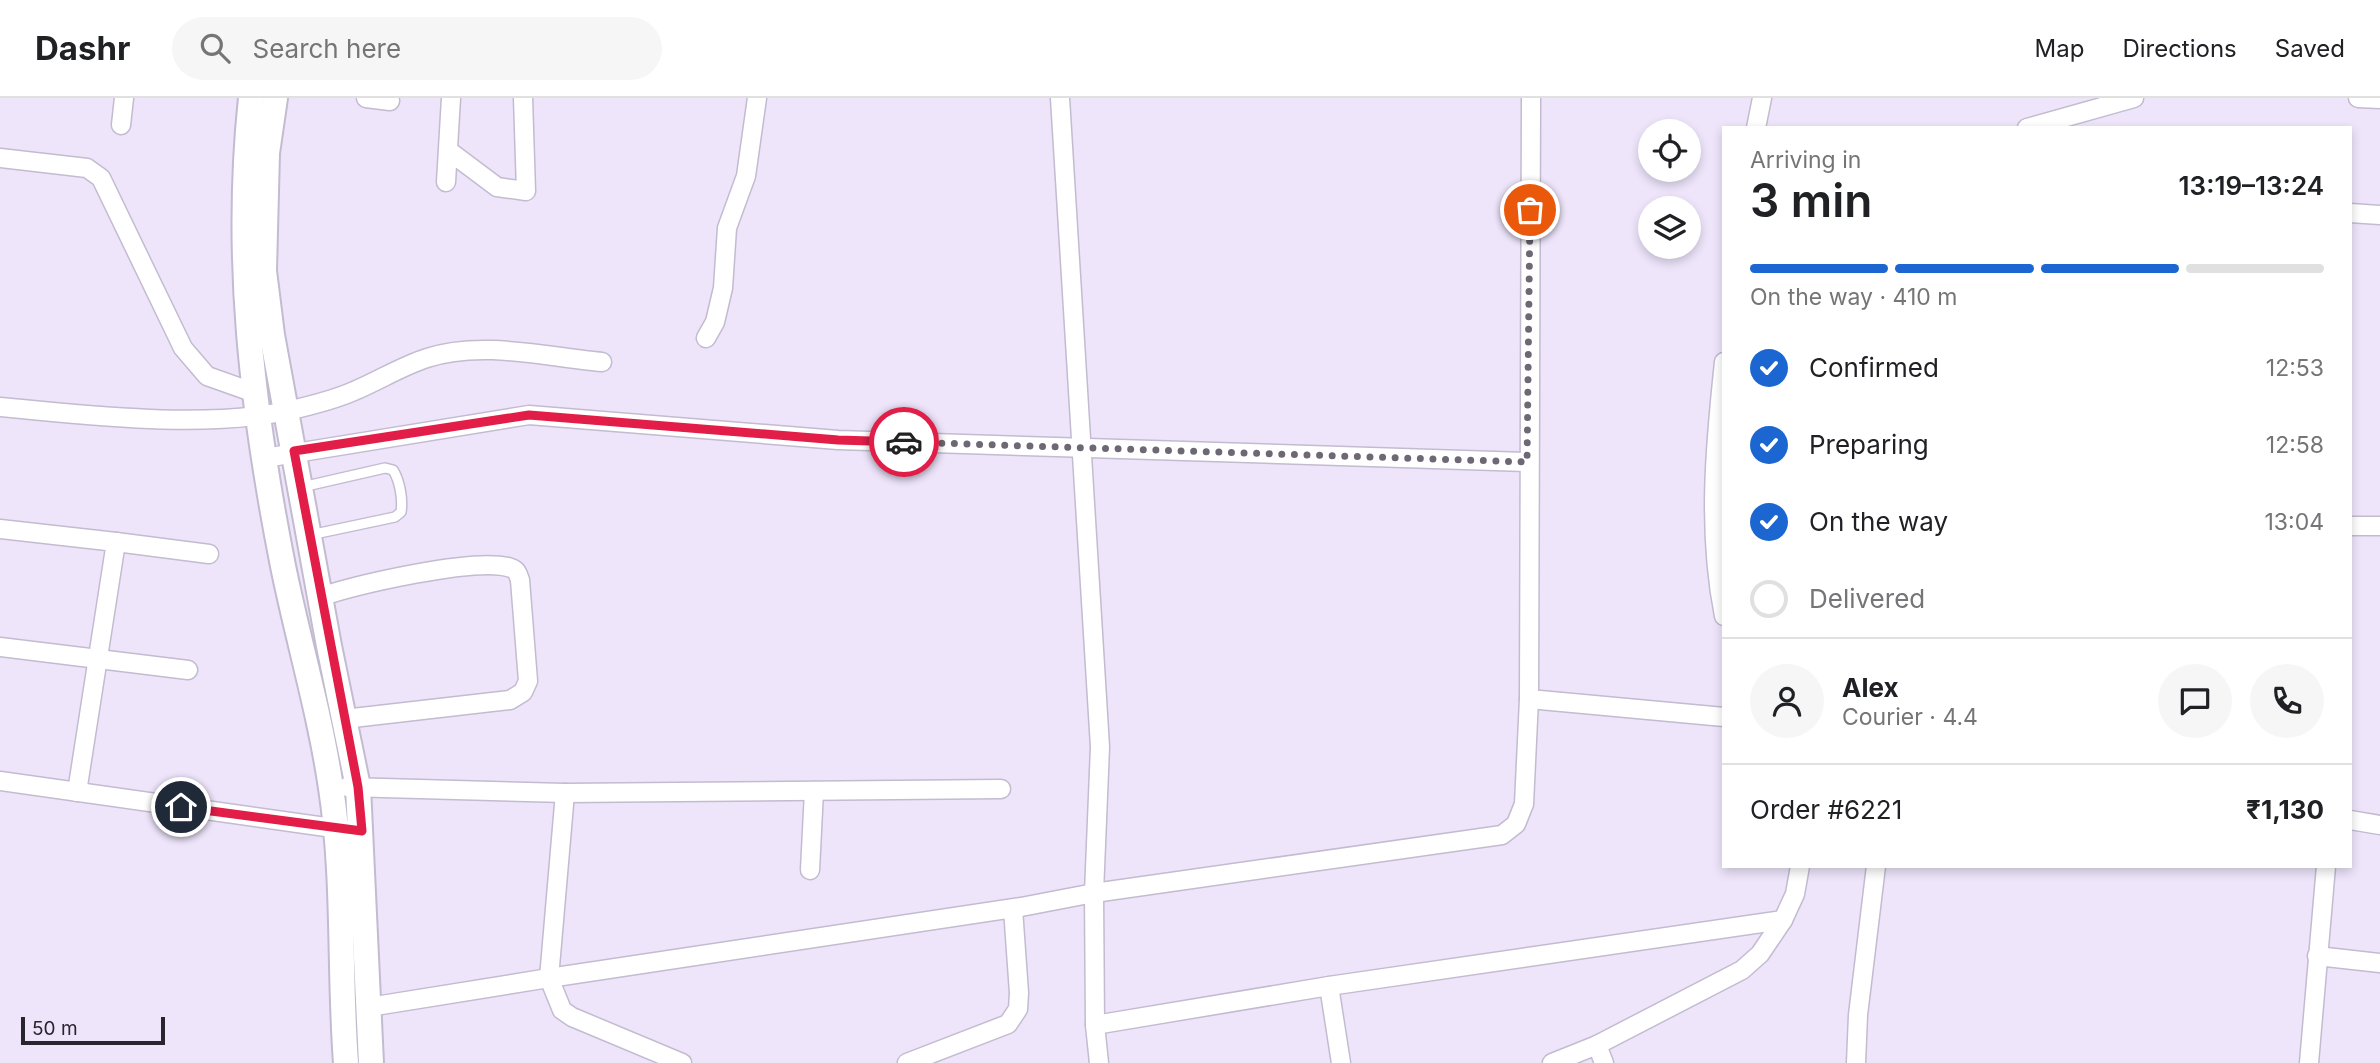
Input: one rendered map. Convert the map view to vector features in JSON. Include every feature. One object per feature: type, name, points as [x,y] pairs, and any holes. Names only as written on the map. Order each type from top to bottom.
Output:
[{"type":"street","points":[[121,125],[124,98]]},
{"type":"street","points":[[251,98],[243,248],[245,310],[256,404],[283,564],[331,787],[336,829],[346,1063]]},
{"type":"street","points":[[275,98],[266,167],[264,271],[300,488],[358,787],[371,1063]]},
{"type":"street","points":[[366,98],[390,102]]},
{"type":"street","points":[[446,182],[451,98]]},
{"type":"street","points":[[449,151],[497,187],[526,191],[523,98]]},
{"type":"street","points":[[706,338],[719,310],[727,228],[746,176],[757,98]]},
{"type":"street","points":[[1060,98],[1100,747],[1094,893],[1095,1025],[1099,1063]]},
{"type":"street","points":[[369,1007],[1013,909],[1094,893],[1502,835],[1516,824],[1524,804],[1529,699],[1527,462],[1531,98]]},
{"type":"street","points":[[1756,126],[1762,98]]},
{"type":"street","points":[[2041,126],[2077,121],[2134,98]]},
{"type":"street","points":[[2358,98],[2380,99]]},
{"type":"street","points":[[0,158],[87,168],[101,178],[183,348],[207,376],[256,404],[286,411],[350,393],[427,358],[447,354],[490,351],[602,362]]},
{"type":"street","points":[[2352,213],[2380,215]]},
{"type":"street","points":[[1722,381],[1714,454],[1714,542],[1722,600]]},
{"type":"street","points":[[0,407],[129,418],[199,419],[256,404]]},
{"type":"street","points":[[265,458],[294,451],[529,415],[838,440],[1527,462]]},
{"type":"street","points":[[2352,526],[2380,526]]},
{"type":"street","points":[[0,529],[209,554]]},
{"type":"street","points":[[77,792],[116,542]]},
{"type":"street","points":[[320,597],[360,583],[472,566],[510,567],[517,571],[520,580],[528,681],[523,692],[510,700],[344,719]]},
{"type":"street","points":[[0,647],[188,670]]},
{"type":"street","points":[[1529,699],[1722,718]]},
{"type":"street","points":[[0,782],[362,831]]},
{"type":"street","points":[[331,787],[565,793],[1001,789]]},
{"type":"street","points":[[810,870],[814,792]]},
{"type":"street","points":[[565,793],[549,978],[562,1010],[572,1017],[682,1063]]},
{"type":"street","points":[[2352,820],[2380,825]]},
{"type":"street","points":[[1552,1063],[1597,1045],[1742,970],[1760,954],[1783,920],[1795,894],[1800,868]]},
{"type":"street","points":[[1856,1063],[1858,1015],[1876,868]]},
{"type":"street","points":[[2309,1063],[2326,868]]},
{"type":"street","points":[[907,1063],[1008,1024],[1018,1009],[1019,993],[1013,909]]},
{"type":"street","points":[[1095,1025],[1329,986],[1783,920]]},
{"type":"street","points":[[2317,956],[2380,963]]},
{"type":"street","points":[[1329,986],[1341,1063]]},
{"type":"street","points":[[1597,1045],[1604,1063]]},
{"type":"lane","points":[[300,488],[385,468],[393,470],[402,505],[401,512],[395,517],[309,535]]},
{"type":"way so far","points":[[904,442],[1527,462],[1530,210]]},
{"type":"route","points":[[181,807],[362,831],[358,787],[329,646],[294,451],[529,415],[838,440],[904,442]]}]
